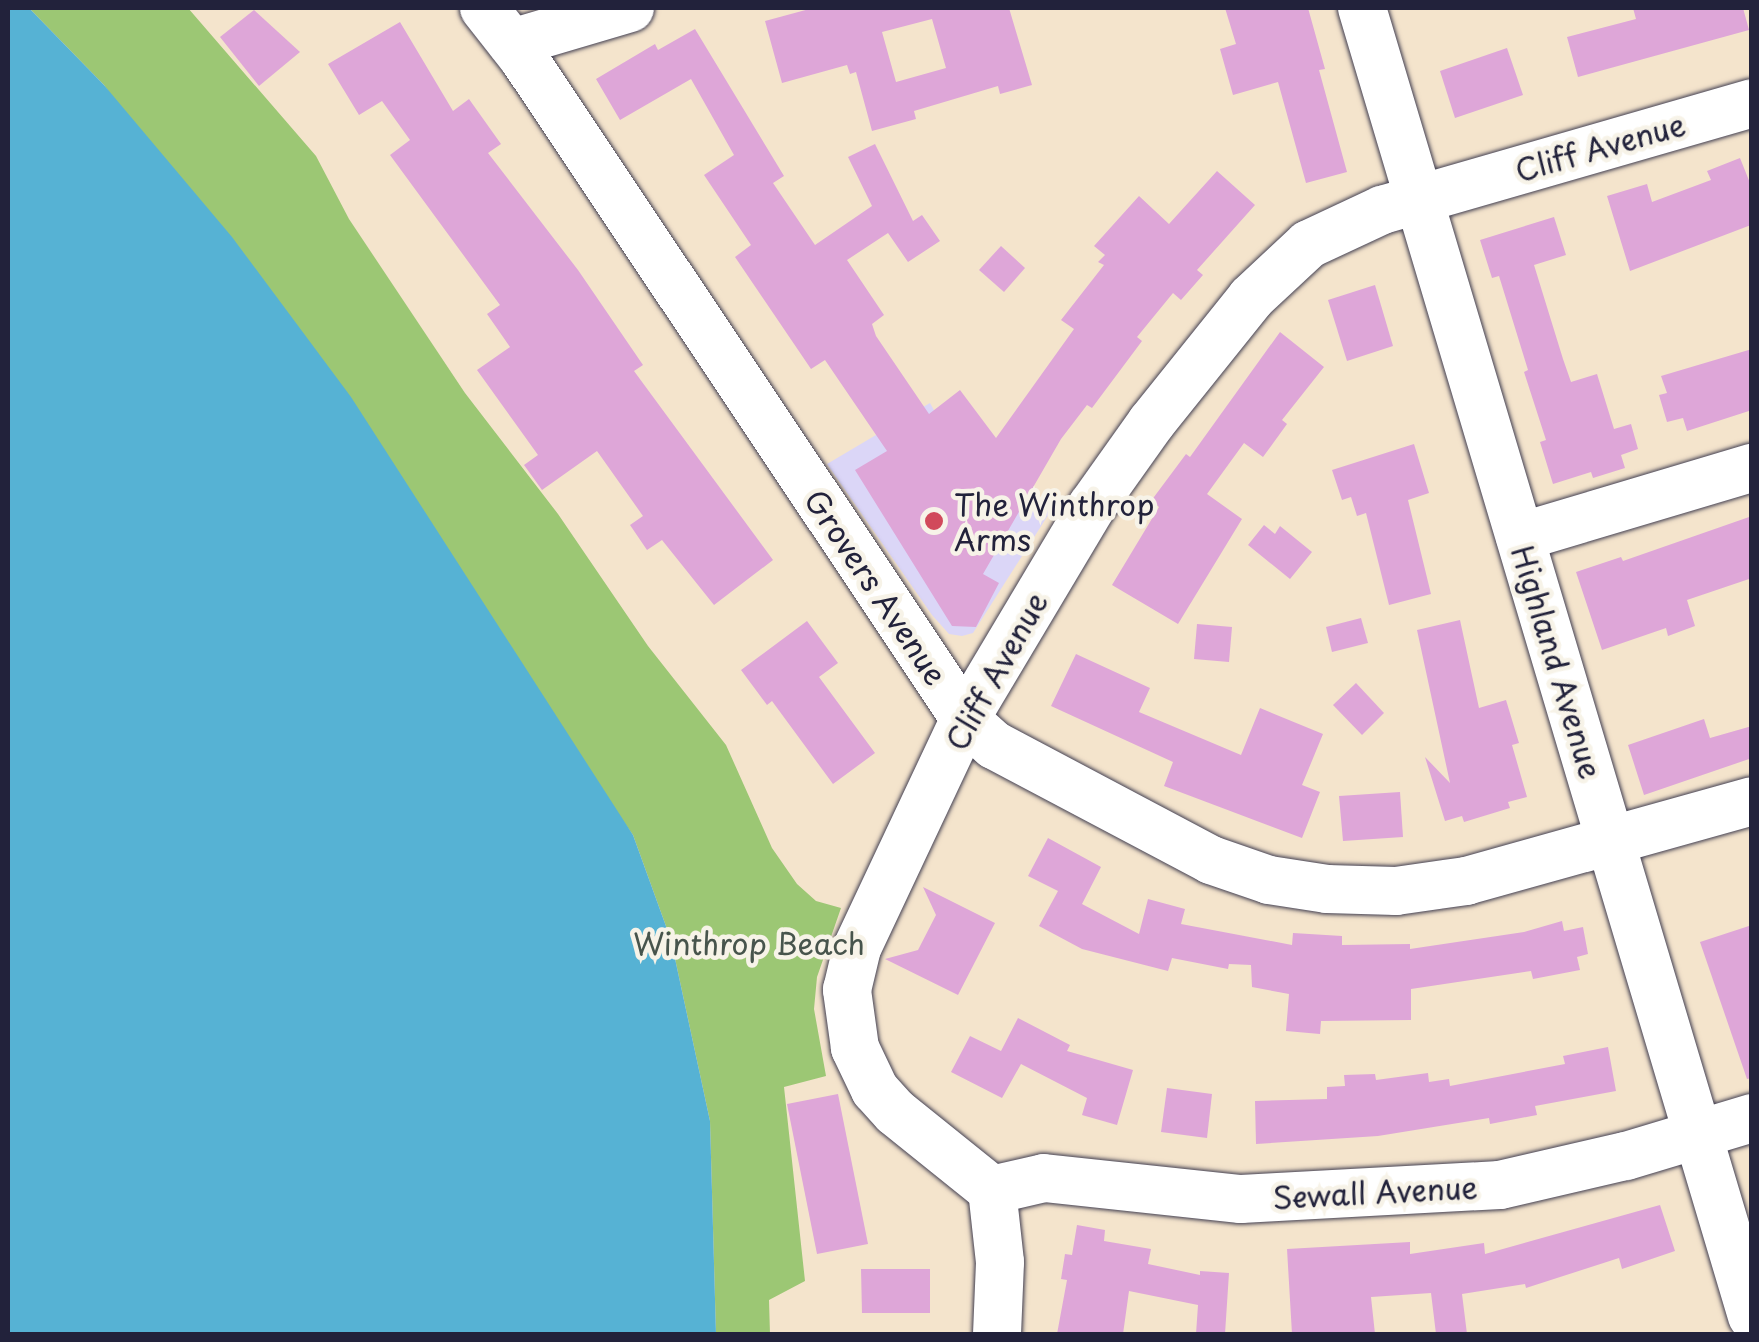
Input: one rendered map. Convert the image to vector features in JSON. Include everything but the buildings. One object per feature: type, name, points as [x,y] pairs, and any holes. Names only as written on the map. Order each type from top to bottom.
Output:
[{"type":"street","points":[[498,25],[630,8]]},
{"type":"street","name":"Highland Avenue","points":[[1362,8],[1752,1316]]},
{"type":"street","name":"Grovers Avenue","points":[[498,25],[965,720],[1013,758],[1232,868],[1287,884],[1350,890],[1420,889],[1611,843],[1752,801]]},
{"type":"street","name":"Cliff Avenue","points":[[992,1190],[885,1102],[861,1064],[848,1003],[857,948],[965,720],[1113,474],[1260,288],[1289,260],[1332,231],[1419,200],[1752,103]]},
{"type":"street","points":[[1520,537],[1752,468]]},
{"type":"street","name":"Sewall Avenue","points":[[992,1190],[1044,1178],[1240,1199],[1500,1185],[1752,1118]]},
{"type":"street","points":[[992,1190],[1000,1262],[997,1334]]},
{"type":"shaded area","points":[[930,403],[963,462],[1052,509],[973,633],[962,636],[949,634],[932,615],[827,464]]},
{"type":"green space","name":"Winthrop Beach","points":[[29,8],[188,8],[316,156],[349,219],[465,393],[558,514],[648,646],[726,745],[772,848],[797,884],[816,901],[841,908],[817,977],[814,1009],[826,1076],[784,1087],[805,1281],[769,1300],[770,1334],[716,1334],[710,1121],[671,940],[633,835],[104,85]]},
{"type":"water","points":[[8,8],[29,8],[104,85],[232,237],[351,397],[633,835],[671,940],[710,1121],[716,1334],[8,1334]]},
{"type":"place","name":"The Winthrop Arms","points":[[934,521]]}]
